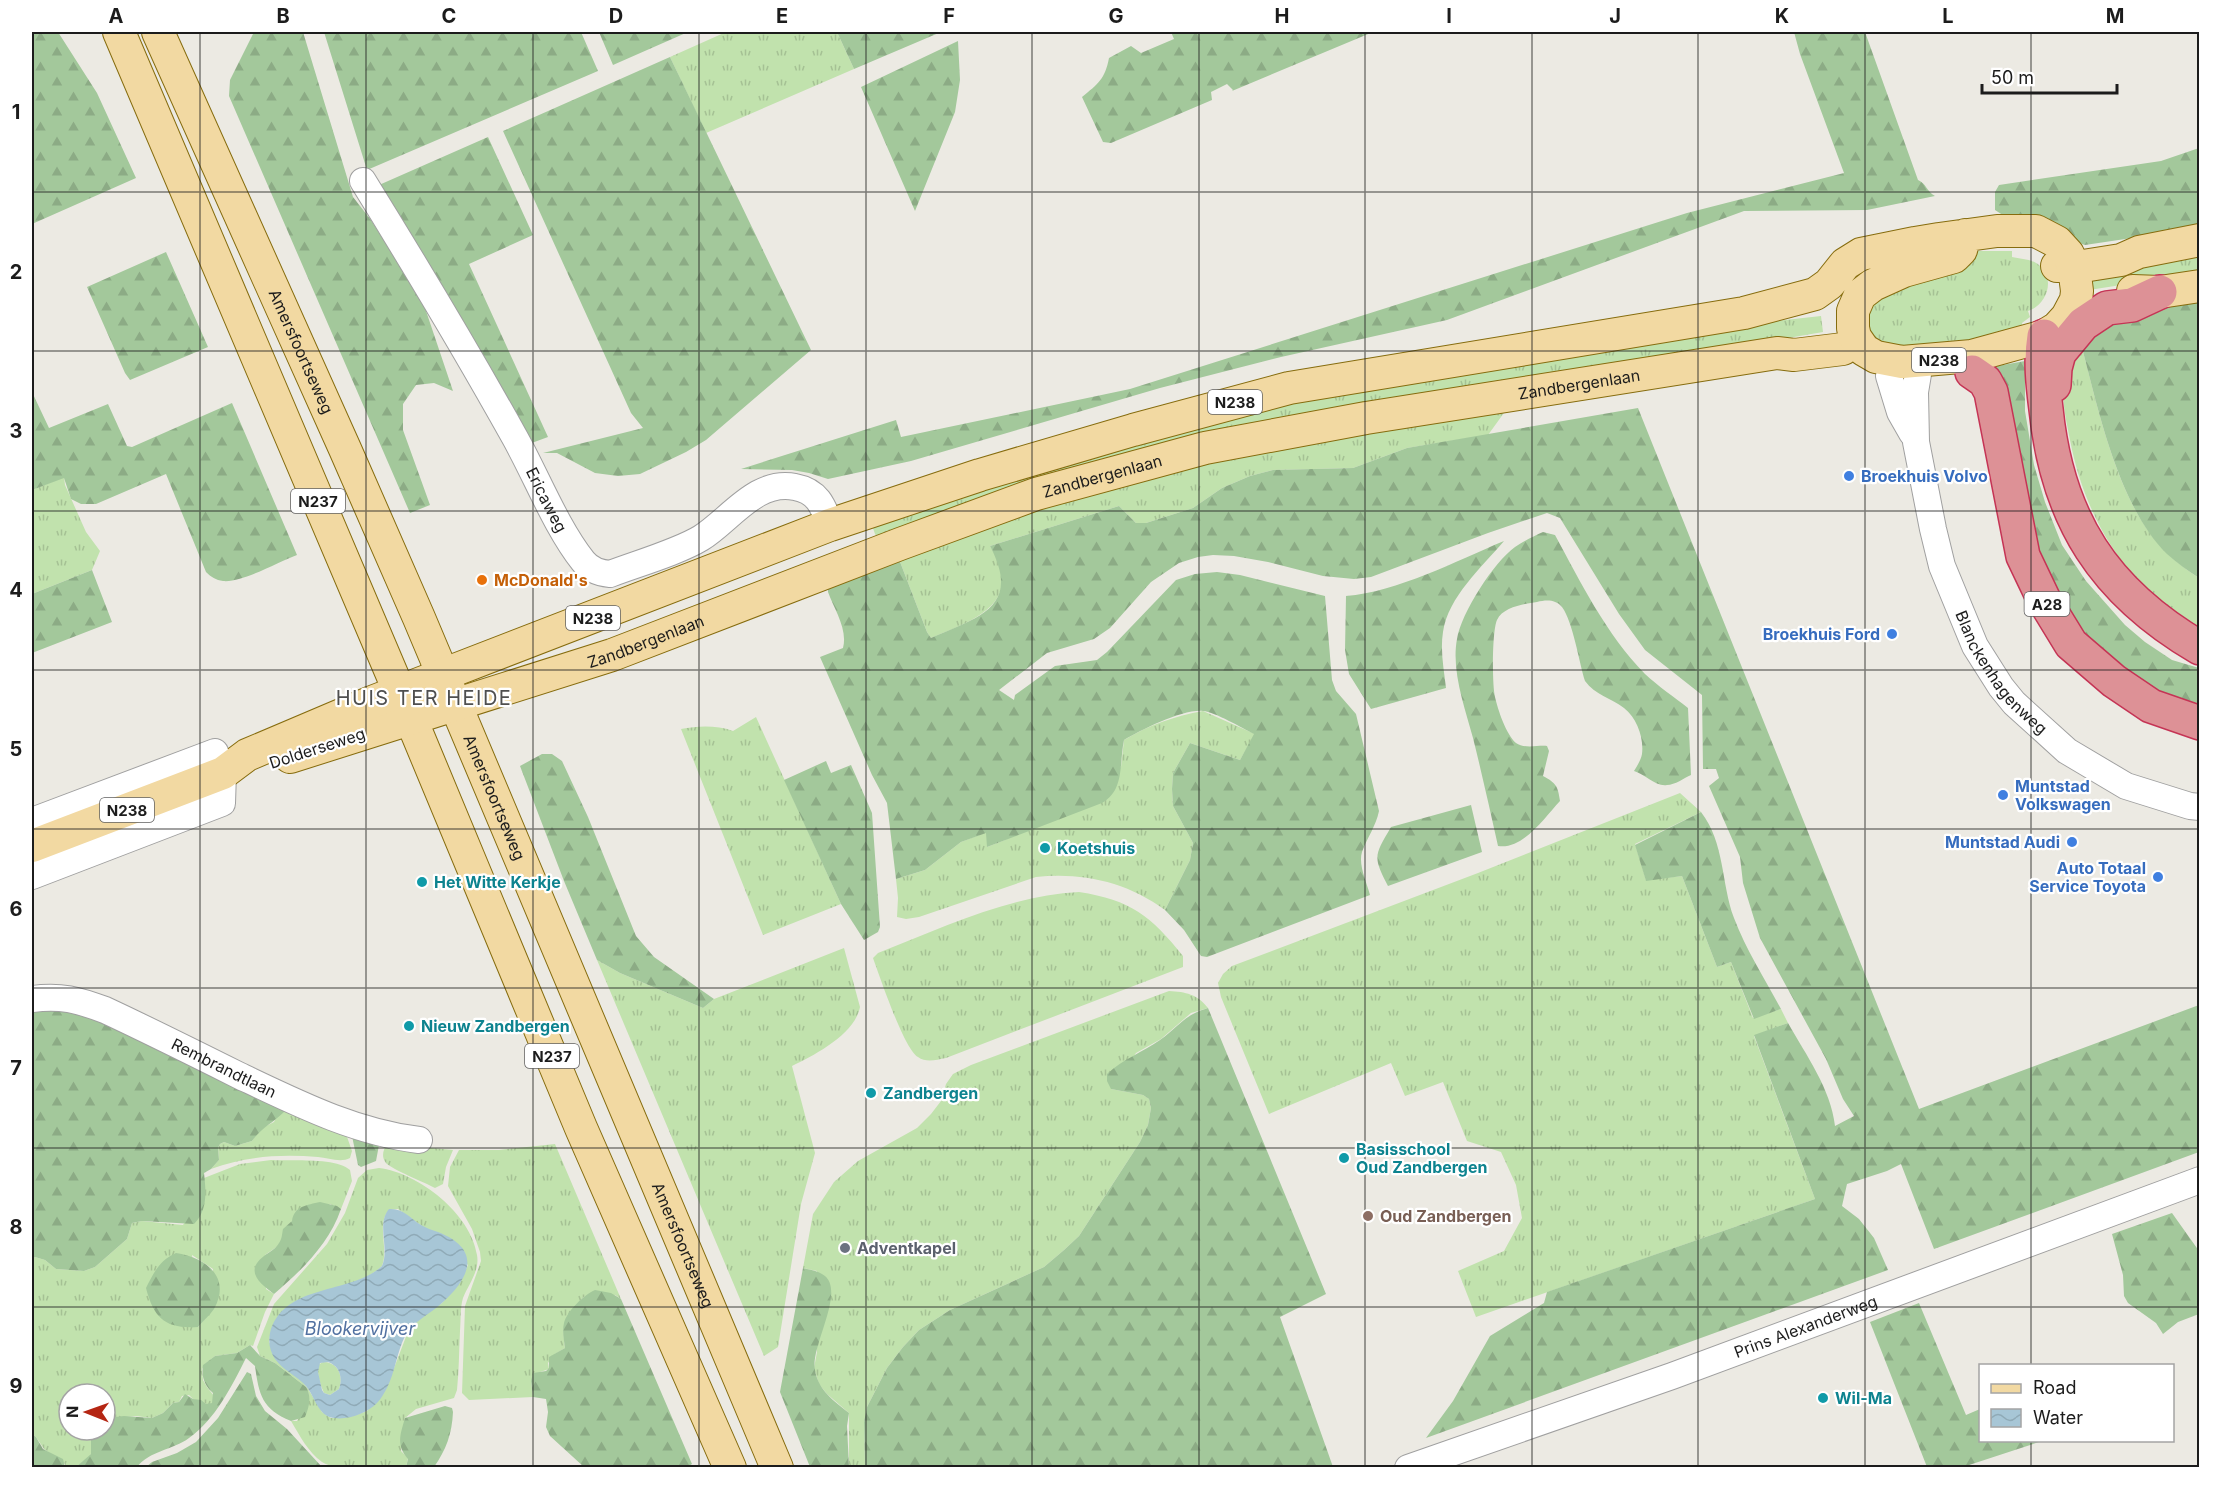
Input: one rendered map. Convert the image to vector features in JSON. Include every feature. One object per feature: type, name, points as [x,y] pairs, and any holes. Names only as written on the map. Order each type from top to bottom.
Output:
[{"type":"highway","points":[[2059,476],[2061,438],[2054,392],[2055,368],[2059,353],[2071,336],[2095,314],[2107,308],[2132,305],[2160,292]]},
{"type":"highway","points":[[2038,339],[2049,438],[2059,476],[2080,532],[2118,585],[2136,603],[2155,619],[2199,648]]},
{"type":"highway","name":"A28","points":[[1972,372],[1985,381],[1991,392],[2023,556],[2044,600],[2071,644],[2114,681],[2151,706],[2199,723]]},
{"type":"main road","name":"N237","points":[[119,32],[405,705],[581,1128],[730,1467]]},
{"type":"main road","name":"Amersfoortseweg","points":[[158,32],[345,449],[443,676],[777,1467]]},
{"type":"main road","name":"N238","points":[[1834,291],[1845,264],[1861,254],[1964,240],[1997,231],[2036,231],[2057,242],[2066,262]]},
{"type":"main road","name":"N238","points":[[1964,240],[1958,254],[1954,257],[1904,271],[1865,290],[1860,295],[1845,341],[1858,366],[1876,374],[1909,370],[2038,339],[2057,328],[2067,317],[2076,300]]},
{"type":"main road","points":[[2066,262],[2121,261],[2139,252],[2199,240]]},
{"type":"main road","points":[[2066,262],[2077,279],[2076,300],[2132,291],[2160,292],[2199,286]]},
{"type":"main road","points":[[2038,339],[2031,333],[2034,325],[2052,312],[2060,297],[2061,278],[2066,262]]},
{"type":"main road","name":"Zandbergenlaan","points":[[443,676],[830,525],[980,475],[1133,430],[1289,388],[1744,313],[1806,297],[1822,290],[1834,291]]},
{"type":"main road","points":[[1834,291],[1835,322],[1845,341]]},
{"type":"main road","name":"Zandbergenlaan","points":[[455,705],[612,655],[1036,494],[1205,448],[1366,418],[1777,352],[1794,354],[1845,341]]},
{"type":"main road","name":"N238","points":[[1909,370],[1972,372]]},
{"type":"main road","points":[[830,525],[843,566]]},
{"type":"main road","name":"N238","points":[[405,705],[443,676]]},
{"type":"main road","name":"N238","points":[[405,705],[455,705]]},
{"type":"main road","name":"Dolderseweg","points":[[32,846],[223,773],[248,755],[405,705]]},
{"type":"street","name":"Ericaweg","points":[[363,181],[463,345],[526,457],[567,537],[590,568],[610,574],[700,539],[750,499],[772,487],[786,485],[802,488],[814,494],[824,509],[830,525]]},
{"type":"street","name":"Blanckenhagenweg","points":[[1909,370],[1900,412],[1916,442],[1942,566],[1975,646],[2001,687],[2014,703],[2067,751],[2126,786],[2199,807]]},
{"type":"street","points":[[32,822],[215,752],[223,773],[222,803],[32,876]]},
{"type":"street","name":"Rembrandtlaan","points":[[32,999],[51,996],[78,1001],[105,1010],[294,1102],[348,1125],[384,1135],[419,1140]]},
{"type":"street","name":"Prins Alexanderweg","points":[[1408,1467],[1684,1372],[2199,1180]]},
{"type":"green space","points":[[32,32],[58,32],[97,93],[136,178],[32,224]]},
{"type":"green space","points":[[254,32],[303,32],[353,197],[371,220],[423,302],[453,391],[434,383],[416,385],[403,404],[403,430],[430,505],[410,513],[229,96],[230,80]]},
{"type":"green space","points":[[324,32],[581,32],[598,71],[367,170]]},
{"type":"green space","points":[[599,32],[688,32],[613,65]]},
{"type":"green space","points":[[726,32],[837,32],[854,69],[706,133],[670,57]]},
{"type":"green space","points":[[837,32],[941,32],[854,69]]},
{"type":"green space","points":[[1171,32],[1373,32],[1232,91],[1227,84],[1211,92],[1212,100],[1111,143],[1103,142],[1082,97],[1100,80],[1109,58],[1131,46],[1141,53],[1174,39]]},
{"type":"green space","points":[[1794,32],[1865,32],[1918,180],[1935,196],[1867,210],[1744,211],[1447,320],[1281,357],[1160,388],[911,461],[828,479],[792,470],[741,469],[896,420],[901,437],[1130,389],[1687,213],[1844,173]]},
{"type":"green space","points":[[958,41],[960,80],[955,112],[915,211],[861,87]]},
{"type":"green space","points":[[670,57],[811,350],[706,440],[686,452],[640,474],[618,476],[595,473],[557,453],[543,453],[643,428],[631,413],[503,131]]},
{"type":"green space","points":[[488,137],[533,235],[469,264],[548,437],[529,444],[379,185]]},
{"type":"green space","points":[[2199,148],[2199,228],[2085,245],[2012,221],[1995,210],[1995,192],[1999,185],[2161,161]]},
{"type":"green space","points":[[1975,251],[2012,251],[2012,257],[2033,262],[2044,271],[2047,277],[2047,291],[2040,303],[2028,311],[2030,317],[2022,323],[2021,338],[1892,347],[1871,338],[1865,316],[1870,304]]},
{"type":"green space","points":[[166,252],[208,347],[130,380],[87,287]]},
{"type":"green space","points":[[2199,253],[2199,273],[2089,290],[2087,272]]},
{"type":"green space","points":[[2199,300],[2199,578],[2167,554],[2150,534],[2135,510],[2112,455],[2081,344],[2115,315]]},
{"type":"green space","points":[[1821,316],[1823,332],[1547,380],[880,540],[871,522],[1183,430],[1400,377],[1578,343]]},
{"type":"green space","points":[[2081,344],[2108,444],[2127,493],[2157,542],[2174,559],[2199,578],[2199,631],[2174,614],[2131,573],[2099,525],[2087,498],[2077,470],[2063,397],[2065,380]]},
{"type":"green space","points":[[2025,361],[2025,411],[2034,465],[2045,502],[2062,545],[2086,581],[2125,625],[2172,660],[2199,668],[2199,715],[2187,712],[2083,640],[2040,570],[1986,368]]},
{"type":"green space","points":[[32,392],[49,428],[108,404],[127,446],[132,447],[232,403],[297,555],[240,579],[223,581],[212,577],[206,572],[166,474],[96,504],[81,504],[71,499],[64,478],[32,490]]},
{"type":"green space","points":[[1509,406],[1488,435],[1407,448],[1353,468],[1273,470],[1250,476],[1222,488],[1193,508],[1146,523],[1136,523],[1119,506],[990,546],[998,561],[1002,579],[1000,592],[993,603],[971,620],[931,638],[897,554],[1075,498],[1259,449]]},
{"type":"green space","points":[[1638,408],[1919,1109],[2199,1005],[2199,1152],[1934,1249],[1901,1164],[1847,1184],[1842,1206],[1859,1219],[1874,1238],[1888,1270],[1426,1438],[1453,1401],[1490,1336],[1544,1303],[1547,1292],[1815,1199],[1754,1035],[1788,1023],[1823,1086],[1833,1112],[1835,1126],[1854,1116],[1843,1099],[1826,1059],[1760,938],[1743,883],[1740,857],[1709,786],[1719,778],[1716,769],[1703,769],[1702,695],[1645,650],[1619,614],[1560,518],[1547,513],[1371,577],[1354,579],[1323,576],[1234,556],[1213,555],[1179,563],[1151,582],[1110,628],[1094,639],[1047,653],[999,690],[1014,700],[1015,695],[1055,666],[1097,660],[1176,580],[1195,574],[1217,572],[1240,575],[1325,596],[1332,680],[1336,691],[1356,714],[1379,811],[1361,857],[1370,895],[1207,957],[1201,956],[1184,930],[1165,910],[1190,860],[1193,843],[1173,806],[1173,773],[1190,743],[1240,760],[1254,734],[1221,717],[1203,711],[1185,713],[1162,721],[1124,740],[1118,783],[1109,798],[1102,803],[987,847],[986,833],[961,842],[925,870],[896,879],[887,803],[872,775],[820,657],[843,648],[844,641],[840,619],[828,592],[828,585],[897,554],[931,638],[979,616],[998,596],[1001,583],[999,567],[990,546],[1119,506],[1136,523],[1146,523],[1193,508],[1222,488],[1250,476],[1273,470],[1353,468],[1407,448]]},
{"type":"green space","points":[[64,477],[65,485],[86,532],[100,551],[92,570],[32,594],[32,490]]},
{"type":"green space","points":[[1543,532],[1555,535],[1595,608],[1631,659],[1645,674],[1688,708],[1691,775],[1673,784],[1663,785],[1634,771],[1642,754],[1639,729],[1629,712],[1598,693],[1585,681],[1573,632],[1562,607],[1553,601],[1547,601],[1514,607],[1500,616],[1495,626],[1493,681],[1495,697],[1500,715],[1516,743],[1527,746],[1547,746],[1549,751],[1543,776],[1556,786],[1560,801],[1525,838],[1507,846],[1498,846],[1457,676],[1457,639],[1465,616],[1488,576],[1515,547]]},
{"type":"green space","points":[[1504,541],[1467,583],[1446,619],[1442,646],[1446,688],[1371,709],[1349,674],[1345,650],[1346,596],[1385,589],[1406,582]]},
{"type":"green space","points":[[92,570],[112,622],[32,653],[32,594]]},
{"type":"green space","points":[[1203,711],[1255,734],[1240,760],[1190,743],[1173,773],[1173,806],[1193,843],[1190,860],[1165,910],[1135,892],[1104,881],[1053,876],[1036,877],[919,917],[906,919],[897,917],[896,879],[925,870],[961,842],[987,832],[987,847],[1005,840],[1121,767],[1124,740],[1162,722]]},
{"type":"green space","points":[[756,717],[841,904],[763,935],[681,729],[707,727],[733,731]]},
{"type":"green space","points":[[542,754],[552,754],[562,761],[588,817],[636,936],[654,957],[714,999],[703,1008],[620,973],[597,960],[520,766]]},
{"type":"green space","points":[[826,761],[831,773],[851,765],[872,813],[880,927],[878,932],[864,940],[841,904],[784,780]]},
{"type":"green space","points":[[1680,793],[1701,812],[1635,844],[1646,880],[1682,876],[1717,967],[1731,962],[1753,1018],[1781,1009],[1788,1023],[1754,1036],[1815,1199],[1476,1317],[1458,1271],[1504,1251],[1522,1218],[1516,1185],[1501,1152],[1467,1141],[1443,1082],[1405,1096],[1391,1063],[1269,1114],[1221,997],[1218,983],[1223,974],[1232,966],[1478,873]]},
{"type":"green space","points":[[1471,805],[1482,852],[1388,886],[1379,868],[1378,856],[1391,827]]},
{"type":"green space","points":[[1701,812],[1709,824],[1719,850],[1734,918],[1750,953],[1781,1009],[1754,1019],[1731,962],[1717,967],[1682,876],[1646,881],[1635,845]]},
{"type":"green space","points":[[1079,892],[1113,900],[1139,912],[1161,930],[1183,956],[1183,967],[946,1058],[921,1059],[912,1051],[899,1027],[873,958],[878,953],[1002,906]]},
{"type":"green space","points":[[844,948],[860,1007],[857,1017],[833,1043],[792,1066],[815,1153],[801,1204],[778,1347],[764,1356],[597,960],[620,973],[703,1008],[714,999]]},
{"type":"green space","points":[[1169,991],[1191,995],[1208,1008],[1191,1013],[1161,1039],[1136,1053],[1111,1089],[1143,1095],[1149,1099],[1151,1108],[1148,1125],[1140,1142],[1079,1236],[1044,1267],[950,1310],[919,1330],[887,1368],[867,1407],[864,1422],[865,1467],[849,1467],[849,1413],[819,1384],[814,1368],[817,1352],[817,1271],[803,1268],[813,1214],[834,1182],[858,1161],[917,1128],[941,1101],[946,1084],[953,1074],[971,1065]]},
{"type":"green space","points":[[32,1008],[77,1009],[282,1106],[284,1112],[252,1141],[235,1146],[224,1142],[220,1144],[219,1160],[204,1173],[204,1206],[199,1219],[194,1224],[142,1221],[132,1223],[127,1239],[95,1267],[84,1271],[56,1269],[45,1260],[35,1257],[32,1259]]},
{"type":"green space","points":[[1208,1008],[1326,1294],[1280,1317],[1333,1467],[865,1467],[864,1422],[867,1407],[887,1368],[919,1330],[950,1310],[1044,1267],[1079,1236],[1140,1142],[1148,1125],[1151,1108],[1149,1099],[1143,1095],[1111,1089],[1107,1081],[1107,1074],[1160,1040],[1187,1018]]},
{"type":"green space","points":[[282,1106],[346,1134],[352,1151],[350,1158],[339,1160],[304,1156],[264,1157],[237,1161],[211,1169],[219,1160],[220,1144],[224,1142],[235,1146],[252,1141],[260,1129],[274,1122]]},
{"type":"green space","points":[[352,1136],[379,1145],[376,1161],[361,1167],[358,1165]]},
{"type":"green space","points":[[387,1144],[453,1150],[446,1167],[443,1184],[435,1188],[389,1166],[383,1156]]},
{"type":"green space","points":[[555,1144],[621,1299],[615,1295],[584,1297],[566,1320],[565,1348],[555,1354],[548,1363],[549,1369],[540,1372],[531,1381],[533,1397],[469,1400],[462,1393],[465,1306],[481,1261],[472,1229],[448,1186],[450,1167],[459,1150],[499,1150]]},
{"type":"green space","points":[[271,1160],[301,1160],[324,1161],[343,1166],[350,1170],[352,1181],[341,1209],[330,1204],[292,1221],[278,1246],[265,1255],[266,1289],[274,1294],[253,1346],[250,1345],[237,1353],[215,1356],[202,1369],[203,1380],[214,1396],[214,1402],[209,1405],[189,1395],[182,1396],[179,1402],[173,1403],[163,1413],[152,1418],[136,1416],[117,1418],[117,1382],[57,1382],[57,1442],[93,1442],[93,1450],[90,1456],[76,1467],[65,1467],[65,1464],[44,1449],[32,1434],[32,1259],[35,1257],[45,1260],[56,1269],[84,1271],[95,1267],[127,1239],[132,1223],[142,1221],[183,1225],[205,1191],[204,1178],[240,1164]],"holes":[[[192,1255],[213,1269],[214,1308],[198,1327]]]},
{"type":"green space","points":[[379,1168],[394,1171],[426,1187],[441,1198],[465,1225],[473,1240],[477,1255],[477,1267],[461,1306],[457,1390],[454,1398],[416,1409],[405,1418],[401,1451],[408,1458],[406,1467],[339,1467],[329,1465],[317,1458],[308,1449],[291,1421],[297,1421],[307,1404],[309,1396],[306,1387],[275,1363],[260,1356],[257,1347],[274,1304],[327,1244],[345,1213],[358,1178],[367,1170]],"holes":[[[398,1209],[468,1265],[460,1282],[442,1303],[419,1319],[407,1334],[386,1389],[367,1411],[331,1418],[322,1412],[307,1387],[269,1342],[275,1323],[286,1309],[299,1300],[351,1283],[382,1266],[384,1259],[383,1222],[389,1210]]]},
{"type":"green space","points":[[320,1202],[341,1209],[336,1222],[313,1256],[274,1294],[257,1278],[255,1267],[278,1245],[283,1229],[292,1221],[298,1209]]},
{"type":"green space","points":[[2172,1213],[2199,1251],[2199,1314],[2178,1322],[2163,1334],[2156,1323],[2128,1303],[2124,1296],[2123,1275],[2112,1234]]},
{"type":"green space","points":[[176,1253],[187,1255],[206,1264],[218,1278],[219,1298],[214,1309],[198,1327],[178,1326],[163,1320],[149,1299],[146,1288],[155,1272],[162,1263]]},
{"type":"green space","points":[[803,1268],[823,1274],[830,1284],[829,1307],[817,1348],[815,1370],[823,1389],[849,1413],[847,1426],[849,1467],[810,1467],[780,1392]]},
{"type":"green space","points":[[595,1290],[611,1293],[621,1299],[692,1464],[687,1467],[584,1467],[550,1436],[546,1427],[548,1412],[546,1399],[533,1397],[531,1381],[533,1373],[546,1371],[549,1368],[549,1357],[565,1348],[563,1329],[566,1318],[576,1304]]},
{"type":"green space","points":[[1919,1303],[1966,1415],[1979,1409],[1979,1442],[2039,1442],[1963,1467],[1927,1467],[1870,1322]]},
{"type":"green space","points":[[250,1345],[260,1356],[275,1363],[306,1387],[309,1402],[305,1417],[291,1421],[268,1406],[258,1385],[255,1366],[246,1358],[215,1412],[189,1438],[148,1457],[137,1467],[76,1467],[91,1454],[91,1442],[117,1442],[117,1417],[152,1418],[163,1413],[173,1403],[179,1402],[185,1394],[206,1404],[212,1403],[213,1393],[204,1381],[203,1365],[215,1356],[237,1353]]},
{"type":"green space","points":[[323,1362],[333,1364],[341,1379],[339,1389],[330,1395],[324,1393],[319,1379],[318,1365]]},
{"type":"green space","points":[[247,1372],[251,1374],[256,1396],[265,1411],[287,1429],[322,1467],[146,1467],[196,1442],[218,1418]]},
{"type":"green space","points":[[445,1406],[452,1408],[452,1420],[448,1441],[438,1461],[434,1467],[406,1467],[408,1459],[400,1444],[405,1418]]},
{"type":"green space","points":[[32,1434],[43,1449],[63,1459],[65,1467],[32,1467]]},
{"type":"water","name":"Blookervijver","points":[[389,1209],[398,1210],[423,1226],[452,1239],[461,1246],[466,1255],[465,1273],[452,1293],[413,1326],[405,1336],[390,1382],[377,1403],[359,1415],[343,1418],[329,1417],[320,1410],[306,1386],[275,1359],[270,1347],[270,1333],[277,1317],[288,1306],[303,1297],[353,1282],[382,1266],[385,1252],[383,1229],[385,1215]],"holes":[[[320,1363],[332,1364],[338,1369],[341,1381],[339,1389],[330,1395],[322,1390],[318,1372]]]},
{"type":"place","name":"Broekhuis Volvo","points":[[1849,476]]},
{"type":"place","name":"McDonald's","points":[[482,580]]},
{"type":"place","name":"Broekhuis Ford","points":[[1892,634]]},
{"type":"place","name":"Muntstad Volkswagen","points":[[2003,795]]},
{"type":"place","name":"Muntstad Audi","points":[[2072,842]]},
{"type":"place","name":"Koetshuis","points":[[1045,848]]},
{"type":"place","name":"Auto Totaal Service Toyota","points":[[2158,877]]},
{"type":"place","name":"Het Witte Kerkje","points":[[422,882]]},
{"type":"place","name":"Nieuw Zandbergen","points":[[409,1026]]},
{"type":"place","name":"Zandbergen","points":[[871,1093]]},
{"type":"place","name":"Basisschool Oud Zandbergen","points":[[1344,1158]]},
{"type":"place","name":"Oud Zandbergen","points":[[1368,1216]]},
{"type":"place","name":"Adventkapel","points":[[845,1248]]},
{"type":"place","name":"Wil-Ma","points":[[1823,1398]]},
{"type":"district","name":"HUIS TER HEIDE","points":[[424,698]]}]
